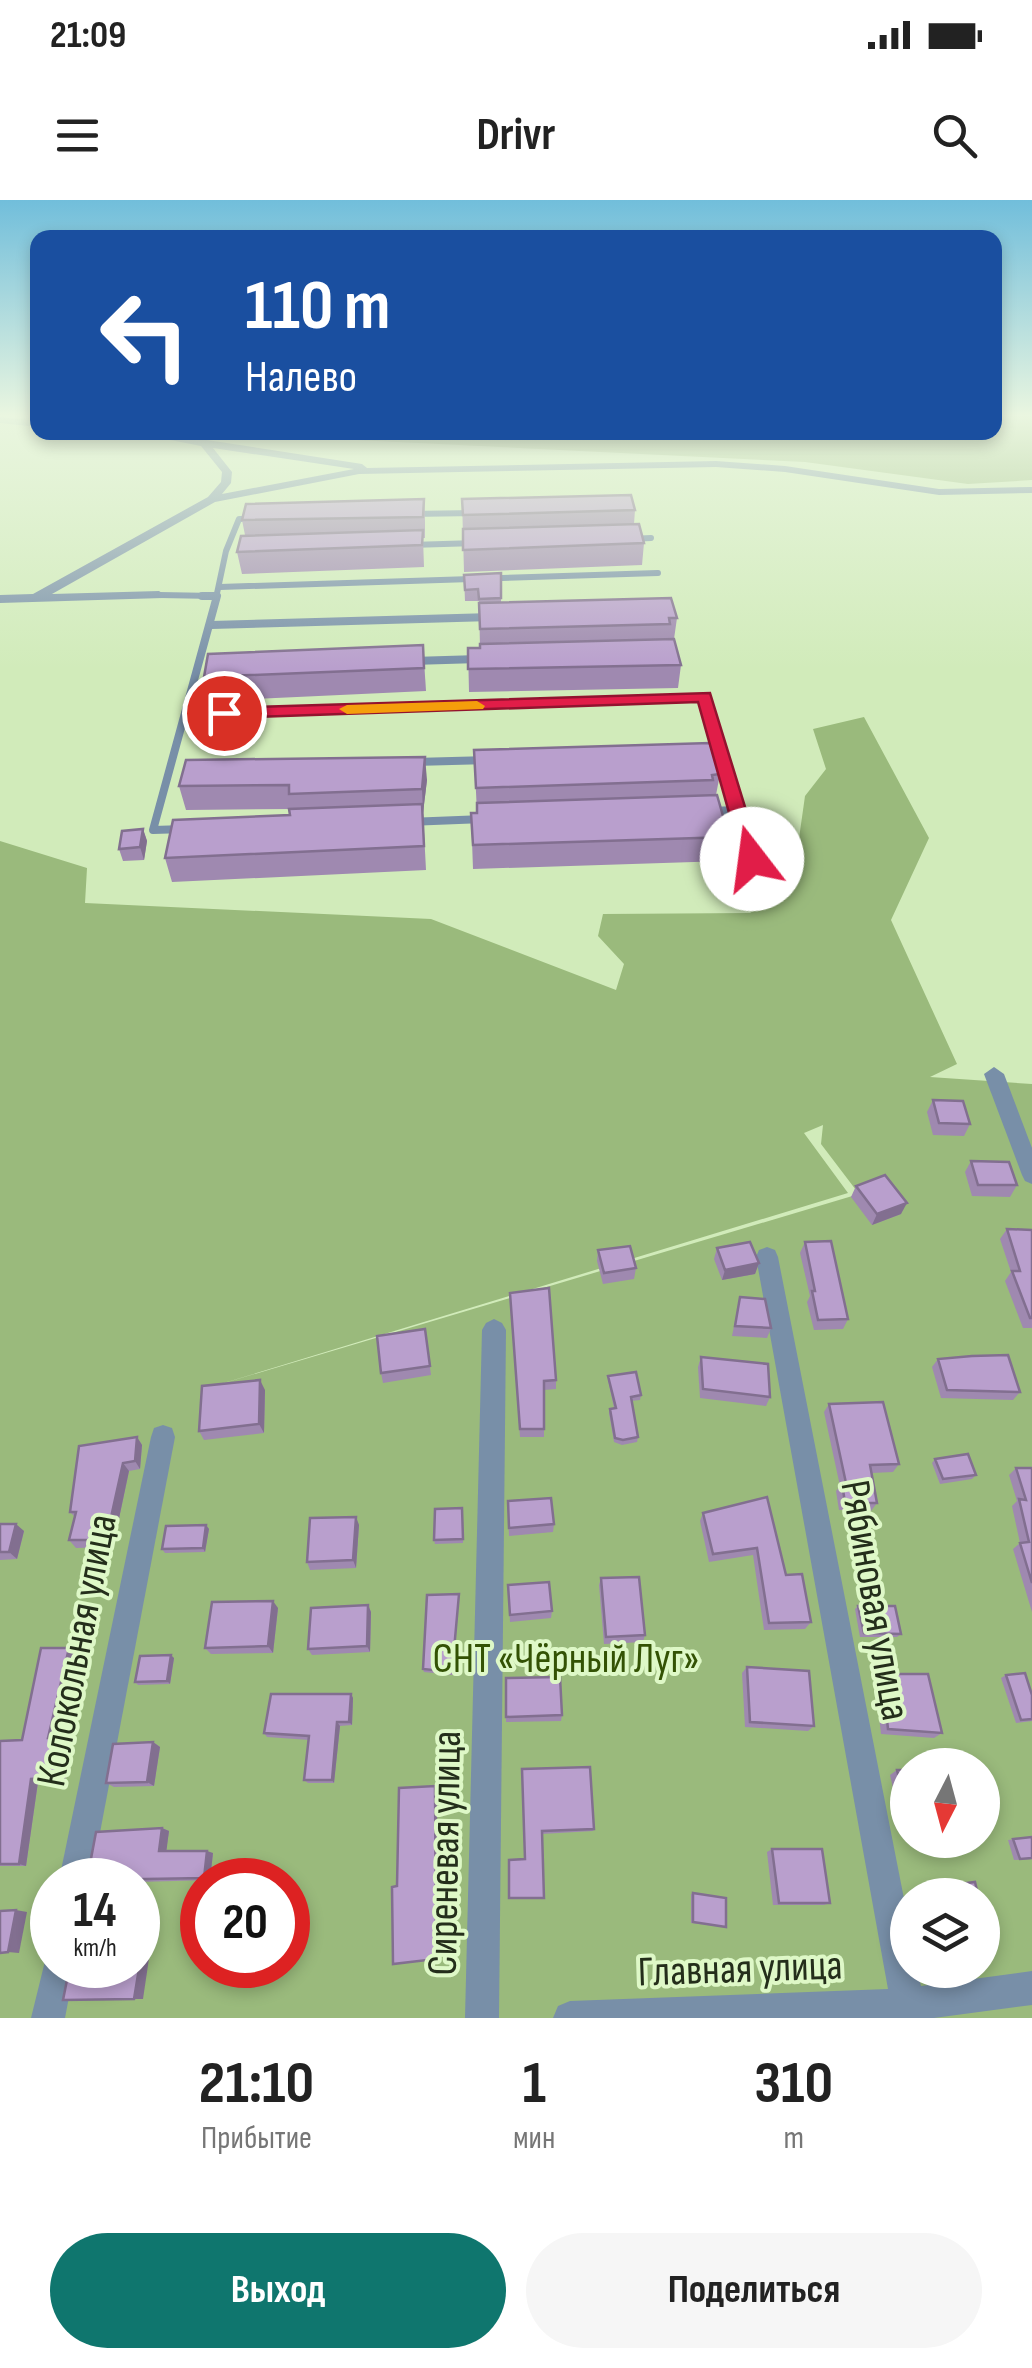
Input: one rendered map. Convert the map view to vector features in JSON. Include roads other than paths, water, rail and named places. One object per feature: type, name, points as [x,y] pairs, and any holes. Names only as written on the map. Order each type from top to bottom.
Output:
[{"type":"street","points":[[36,598],[211,500]]},
{"type":"street","points":[[0,600],[159,595]]},
{"type":"street","points":[[994,1074],[1032,1175]]},
{"type":"street","name":"Рябиновая улица","points":[[767,1257],[908,2012]]},
{"type":"street","name":"Сиреневая улица","points":[[482,2018],[494,1330]]},
{"type":"street","name":"Колокольная улица","points":[[80,1858],[163,1436]]},
{"type":"street","points":[[48,2018],[54,1988]]},
{"type":"street","name":"Главная улица","points":[[570,2018],[908,2012],[1032,1988]]},
{"type":"lane","points":[[397,515],[496,512]]},
{"type":"lane","points":[[193,829],[153,830],[211,625],[226,550],[239,519],[258,518]]},
{"type":"lane","points":[[618,539],[651,538]]},
{"type":"lane","points":[[401,546],[479,543]]},
{"type":"lane","points":[[226,550],[246,550]]},
{"type":"lane","points":[[159,595],[658,573]]},
{"type":"lane","points":[[211,625],[504,617]]},
{"type":"lane","points":[[395,662],[494,659]]},
{"type":"lane","points":[[198,667],[218,666]]},
{"type":"lane","points":[[186,714],[704,697],[752,859]]},
{"type":"lane","points":[[702,754],[722,753]]},
{"type":"lane","points":[[406,762],[505,759]]},
{"type":"lane","points":[[170,768],[189,768]]},
{"type":"lane","points":[[702,812],[738,810]]},
{"type":"lane","points":[[391,822],[490,819]]},
{"type":"park label","name":"СНТ «Чёрный Луг»","points":[[566,1657]]}]
